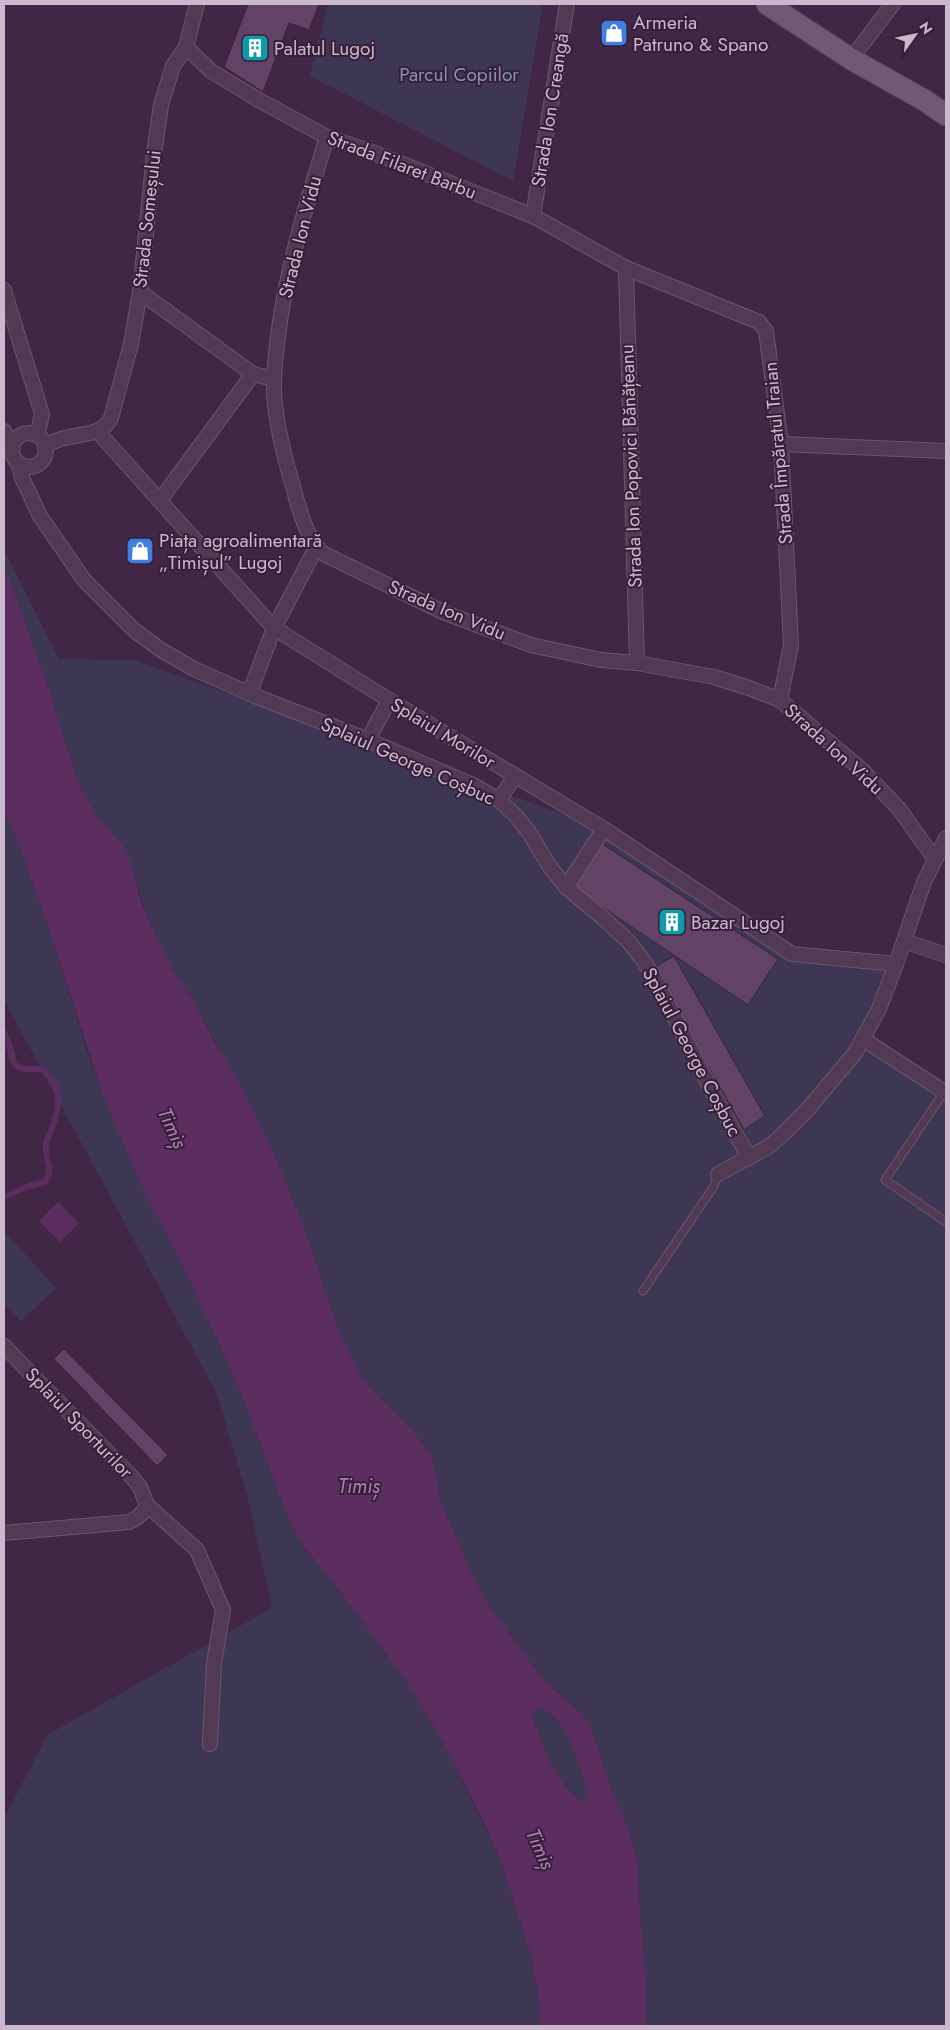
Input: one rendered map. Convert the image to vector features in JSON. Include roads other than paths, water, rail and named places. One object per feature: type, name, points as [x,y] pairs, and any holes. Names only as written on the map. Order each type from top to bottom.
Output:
[{"type":"main road","points":[[766,4],[852,59],[924,100],[946,115]]},
{"type":"street","name":"Strada Someșului","points":[[98,432],[108,425],[121,387],[131,344],[140,292],[154,154],[161,106],[173,66],[186,47],[197,4]]},
{"type":"street","name":"Strada Ion Creangă","points":[[533,216],[567,4]]},
{"type":"street","points":[[852,59],[893,4]]},
{"type":"street","name":"Strada Filaret Barbu","points":[[186,47],[219,76],[257,100],[326,137],[372,152],[533,216],[626,268]]},
{"type":"street","name":"Strada Ion Vidu","points":[[326,137],[286,284],[278,335],[274,379],[274,395],[284,456],[296,497],[316,548],[324,554],[445,613],[531,645],[601,660],[637,663],[714,677],[780,700],[869,776],[900,810],[934,858]]},
{"type":"street","name":"Strada Împăratul Traian","points":[[626,268],[759,322],[766,331],[781,444],[791,645],[780,700]]},
{"type":"street","name":"Strada Ion Popovici Bănățeanu","points":[[626,268],[637,663]]},
{"type":"street","points":[[4,290],[42,414],[40,428],[13,444],[12,450]]},
{"type":"street","points":[[140,292],[254,374],[274,379]]},
{"type":"street","points":[[163,496],[254,374]]},
{"type":"street","points":[[4,427],[43,441],[45,454],[38,464],[25,466],[18,463],[4,431]]},
{"type":"street","points":[[45,447],[53,441],[66,437],[98,432]]},
{"type":"street","name":"Splaiul Morilor","points":[[98,432],[274,628],[389,700],[604,829],[792,954],[896,964]]},
{"type":"street","points":[[781,444],[946,451]]},
{"type":"street","name":"Splaiul George Coșbuc","points":[[18,463],[23,480],[40,516],[84,580],[134,630],[161,650],[194,669],[368,740],[473,785],[500,800],[528,831],[550,867],[566,887],[604,918],[643,960],[655,979],[750,1158]]},
{"type":"street","points":[[250,692],[274,628],[316,548]]},
{"type":"street","points":[[368,740],[389,700]]},
{"type":"street","points":[[500,800],[515,776]]},
{"type":"street","points":[[566,887],[604,829]]},
{"type":"street","points":[[718,1174],[750,1158],[782,1136],[841,1072],[863,1039],[879,1009],[924,882],[934,858],[946,838]]},
{"type":"street","points":[[904,941],[946,955]]},
{"type":"street","points":[[863,1039],[945,1093]]},
{"type":"street","name":"Splaiul Sporturilor","points":[[4,1346],[131,1476],[140,1487],[147,1505]]},
{"type":"street","points":[[4,1533],[129,1522],[137,1519],[147,1505],[197,1550],[223,1610],[214,1663],[210,1744]]},
{"type":"lane","points":[[945,1093],[885,1180],[946,1222]]},
{"type":"lane","points":[[643,1291],[714,1186],[718,1174]]},
{"type":"water","name":"Timiș","points":[[4,564],[50,692],[78,783],[96,815],[123,846],[130,862],[140,898],[173,970],[194,1001],[214,1041],[242,1088],[275,1156],[304,1227],[338,1329],[353,1360],[375,1394],[414,1432],[432,1456],[441,1502],[474,1578],[492,1610],[542,1678],[583,1715],[591,1727],[613,1796],[624,1817],[638,1864],[646,1980],[646,2026],[539,2026],[540,2008],[532,1959],[500,1859],[449,1753],[413,1691],[347,1600],[303,1546],[288,1517],[243,1398],[224,1354],[185,1270],[143,1189],[105,1100],[48,927],[21,850],[4,811]],"holes":[[[539,1707],[558,1721],[577,1756],[588,1793],[587,1798],[580,1801],[571,1793],[551,1763],[532,1712]]]},
{"type":"water","points":[[4,1026],[12,1043],[17,1063],[25,1066],[43,1066],[55,1079],[60,1092],[61,1108],[49,1145],[52,1174],[47,1185],[26,1190],[4,1200],[4,1194],[25,1184],[43,1180],[46,1167],[43,1144],[53,1118],[55,1103],[50,1083],[41,1072],[18,1070],[11,1063]]},
{"type":"water","points":[[58,1202],[79,1223],[60,1242],[39,1221]]},
{"type":"place","name":"Armeria Patruno & Spano","points":[[614,33]]},
{"type":"place","name":"Palatul Lugoj","points":[[255,48]]},
{"type":"place","name":"Piața agroalimentară „Timișul” Lugoj","points":[[140,551]]},
{"type":"place","name":"Bazar Lugoj","points":[[672,922]]},
{"type":"park label","name":"Parcul Copiilor","points":[[459,74]]}]
